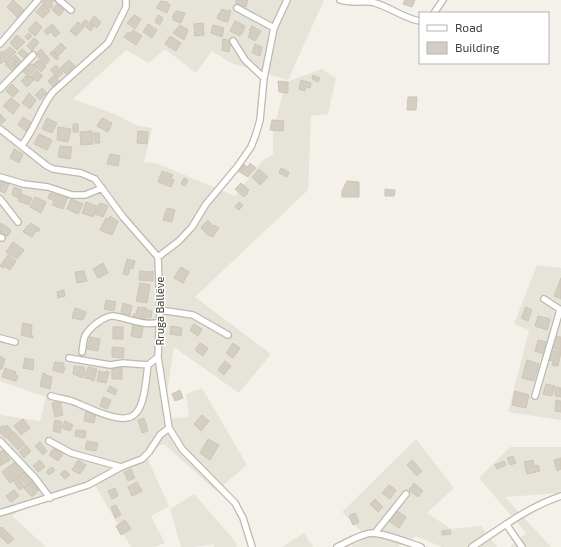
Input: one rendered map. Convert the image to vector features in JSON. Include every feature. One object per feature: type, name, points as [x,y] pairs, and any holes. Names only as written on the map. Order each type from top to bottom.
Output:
[{"type":"street","points":[[0,44],[38,0]]},
{"type":"street","points":[[59,0],[71,10]]},
{"type":"street","points":[[22,145],[27,139],[45,101],[53,92],[108,43],[126,7],[126,0]]},
{"type":"street","points":[[0,129],[47,166],[53,169],[81,173],[95,179],[123,217],[158,257],[178,241],[192,227],[206,204],[237,167],[250,147],[260,120],[264,78],[274,28],[287,0]]},
{"type":"street","points":[[340,0],[348,2],[366,0],[419,21]]},
{"type":"street","points":[[435,12],[443,0]]},
{"type":"street","points":[[237,8],[274,28]]},
{"type":"street","points":[[233,41],[245,60],[264,78]]},
{"type":"street","points":[[0,90],[33,55]]},
{"type":"street","points":[[0,178],[24,184],[48,187],[72,195],[85,195],[102,188]]},
{"type":"street","points":[[0,199],[18,222]]},
{"type":"street","name":"Rruga Ballëve","points":[[158,257],[160,310],[158,357],[169,428],[182,448],[235,503],[243,518],[252,547]]},
{"type":"street","points":[[535,396],[561,310],[544,299]]},
{"type":"street","points":[[160,310],[193,315],[228,335]]},
{"type":"street","points":[[82,352],[86,334],[107,317],[114,316],[148,324],[159,322]]},
{"type":"street","points":[[0,338],[15,342]]},
{"type":"street","points":[[51,396],[73,402],[101,414],[129,418],[136,413],[140,405],[148,365],[158,357]]},
{"type":"street","points":[[69,358],[110,365],[123,363],[148,365]]},
{"type":"street","points":[[0,514],[88,485],[120,467],[142,459],[149,452],[160,435],[169,428]]},
{"type":"street","points":[[0,440],[50,498]]},
{"type":"street","points":[[49,441],[71,453],[120,467]]},
{"type":"street","points":[[375,533],[406,494]]},
{"type":"street","points":[[472,547],[514,518],[536,506],[561,496]]},
{"type":"street","points":[[506,524],[522,547]]},
{"type":"street","points":[[337,547],[355,538],[366,534],[375,533],[421,547]]},
{"type":"shaded area","points":[[0,0],[324,0],[288,80],[231,63],[212,51],[196,73],[165,49],[149,63],[126,50],[73,99],[117,115],[135,125],[152,128],[144,162],[156,163],[235,196],[262,161],[273,154],[273,131],[286,82],[322,69],[336,78],[328,114],[311,116],[308,190],[195,297],[271,354],[239,393],[174,347],[163,419],[189,417],[186,394],[202,388],[247,465],[216,491],[164,444],[144,451],[169,506],[151,516],[165,543],[154,547],[131,547],[92,480],[30,504],[12,516],[46,547],[0,547],[0,415],[40,421],[46,397],[0,381]]},
{"type":"shaded area","points":[[537,265],[561,268],[561,420],[508,412],[529,330],[514,324]]},
{"type":"shaded area","points":[[416,439],[454,488],[427,513],[451,529],[481,526],[497,547],[442,547],[416,536],[398,547],[349,547],[367,537],[342,512]]},
{"type":"shaded area","points":[[510,447],[561,447],[561,493],[505,497],[551,547],[510,547],[526,533],[479,478]]},
{"type":"shaded area","points":[[194,494],[235,541],[237,547],[214,547],[214,544],[181,547],[170,509]]},
{"type":"shaded area","points":[[304,533],[313,547],[282,547]]},
{"type":"building","points":[[13,0],[26,12],[19,19],[7,7]]},
{"type":"building","points":[[44,0],[55,0],[51,4],[53,6],[50,9],[42,2]]},
{"type":"building","points":[[236,0],[248,0],[246,7],[236,3]]},
{"type":"building","points":[[405,0],[415,0],[412,7],[403,4]]},
{"type":"building","points":[[161,1],[166,1],[170,5],[167,13],[156,8]]},
{"type":"building","points":[[43,4],[50,11],[43,18],[36,12]]},
{"type":"building","points":[[57,4],[64,10],[59,16],[52,10]]},
{"type":"building","points":[[221,9],[231,11],[228,22],[217,18],[219,13],[221,14]]},
{"type":"building","points":[[176,11],[185,13],[181,23],[173,20],[174,17],[172,17]]},
{"type":"building","points":[[134,15],[141,19],[135,29],[127,23]]},
{"type":"building","points":[[158,15],[163,18],[160,25],[155,22]]},
{"type":"building","points":[[94,16],[101,22],[97,28],[90,22]]},
{"type":"building","points":[[85,20],[94,26],[91,31],[82,24]]},
{"type":"building","points":[[36,21],[42,27],[35,36],[28,30]]},
{"type":"building","points":[[235,21],[245,26],[240,36],[230,31]]},
{"type":"building","points":[[78,22],[84,27],[76,36],[70,31]]},
{"type":"building","points":[[203,23],[204,35],[195,36],[194,24]]},
{"type":"building","points":[[52,24],[60,33],[55,37],[51,32],[47,35],[44,31]]},
{"type":"building","points":[[148,24],[157,30],[152,38],[143,32]]},
{"type":"building","points":[[180,25],[188,30],[184,40],[173,33]]},
{"type":"building","points":[[213,25],[224,28],[222,37],[211,33]]},
{"type":"building","points":[[252,26],[261,31],[255,41],[248,37],[251,30],[249,30]]},
{"type":"building","points":[[133,30],[142,36],[136,45],[124,37],[128,32],[131,33]]},
{"type":"building","points":[[29,33],[32,36],[28,40],[25,37]]},
{"type":"building","points":[[17,35],[25,42],[17,50],[10,43]]},
{"type":"building","points":[[170,36],[181,43],[176,51],[165,44]]},
{"type":"building","points":[[34,38],[39,42],[32,51],[27,46]]},
{"type":"building","points":[[223,39],[231,41],[229,52],[222,50]]},
{"type":"building","points":[[61,43],[66,48],[58,56],[53,51]]},
{"type":"building","points":[[255,44],[262,47],[260,56],[252,53]]},
{"type":"building","points":[[10,47],[16,52],[10,58],[4,52]]},
{"type":"building","points":[[22,49],[28,54],[24,58],[18,53]]},
{"type":"building","points":[[41,49],[50,60],[45,65],[38,57],[39,56],[37,53]]},
{"type":"building","points":[[2,51],[9,59],[6,63],[4,61],[1,64],[0,53]]},
{"type":"building","points":[[52,51],[59,58],[57,60],[50,54]]},
{"type":"building","points":[[15,55],[23,63],[18,68],[14,64],[17,61],[13,58]]},
{"type":"building","points":[[12,57],[16,61],[13,64],[16,67],[12,71],[5,64]]},
{"type":"building","points":[[39,60],[46,67],[41,72],[34,64]]},
{"type":"building","points":[[69,60],[75,66],[66,74],[60,68]]},
{"type":"building","points":[[29,63],[31,65],[33,64],[37,68],[28,77],[22,70]]},
{"type":"building","points":[[56,65],[63,73],[58,78],[50,70]]},
{"type":"building","points":[[37,70],[43,76],[37,82],[31,76]]},
{"type":"building","points":[[54,75],[60,82],[54,88],[48,81]]},
{"type":"building","points":[[313,75],[320,78],[318,82],[312,79]]},
{"type":"building","points":[[26,76],[28,78],[30,76],[34,80],[27,87],[21,81]]},
{"type":"building","points":[[301,80],[311,83],[310,88],[306,87],[305,91],[299,89]]},
{"type":"building","points":[[278,81],[288,82],[288,93],[279,92]]},
{"type":"building","points":[[12,84],[19,91],[13,97],[6,91]]},
{"type":"building","points":[[42,88],[47,93],[40,100],[35,95]]},
{"type":"building","points":[[29,93],[36,100],[30,109],[22,103]]},
{"type":"building","points":[[408,97],[417,97],[416,110],[407,110]]},
{"type":"building","points":[[11,98],[20,105],[13,114],[3,106]]},
{"type":"building","points":[[0,114],[6,120],[1,124],[0,123]]},
{"type":"building","points":[[23,117],[32,123],[26,131],[18,125]]},
{"type":"building","points":[[47,118],[57,123],[52,133],[42,129]]},
{"type":"building","points":[[102,118],[112,123],[108,132],[97,126]]},
{"type":"building","points":[[272,120],[284,121],[283,131],[270,130]]},
{"type":"building","points":[[73,124],[78,124],[78,132],[73,132]]},
{"type":"building","points":[[58,127],[71,129],[68,142],[57,140]]},
{"type":"building","points":[[92,131],[93,144],[81,145],[80,132]]},
{"type":"building","points":[[138,131],[148,132],[147,144],[137,143]]},
{"type":"building","points":[[94,133],[99,133],[100,143],[95,143]]},
{"type":"building","points":[[39,134],[52,140],[47,150],[34,144]]},
{"type":"building","points":[[60,146],[72,147],[70,159],[58,157]]},
{"type":"building","points":[[14,149],[23,154],[19,163],[10,158]]},
{"type":"building","points":[[110,154],[120,156],[118,166],[107,164]]},
{"type":"building","points":[[250,163],[256,168],[248,177],[238,171],[243,164],[248,167]]},
{"type":"building","points":[[281,168],[289,172],[287,177],[279,173]]},
{"type":"building","points":[[259,169],[268,177],[260,185],[252,177]]},
{"type":"building","points":[[162,171],[173,175],[171,179],[174,180],[171,187],[158,182]]},
{"type":"building","points":[[184,178],[188,180],[185,186],[181,184]]},
{"type":"building","points":[[1,181],[9,184],[5,193],[0,191]]},
{"type":"building","points":[[347,181],[359,182],[359,197],[342,197],[342,191]]},
{"type":"building","points":[[241,183],[249,190],[244,197],[235,189]]},
{"type":"building","points":[[14,187],[22,190],[19,198],[12,195]]},
{"type":"building","points":[[385,189],[395,190],[394,196],[385,196]]},
{"type":"building","points":[[57,192],[68,197],[63,209],[52,205],[54,201],[48,198],[50,193],[56,195]]},
{"type":"building","points":[[21,194],[32,198],[29,205],[18,201]]},
{"type":"building","points":[[35,197],[46,202],[41,213],[30,207]]},
{"type":"building","points":[[71,199],[83,204],[78,214],[67,209]]},
{"type":"building","points":[[86,202],[97,206],[93,217],[82,213]]},
{"type":"building","points":[[239,202],[243,205],[239,210],[235,207]]},
{"type":"building","points":[[100,203],[108,206],[103,217],[95,214]]},
{"type":"building","points":[[167,208],[175,210],[172,222],[163,220]]},
{"type":"building","points":[[110,216],[118,221],[112,235],[100,230],[106,218],[109,219]]},
{"type":"building","points":[[208,220],[213,226],[214,225],[219,228],[213,237],[208,235],[201,227]]},
{"type":"building","points":[[1,223],[11,230],[8,236],[0,234]]},
{"type":"building","points":[[31,223],[40,229],[38,232],[36,231],[32,237],[23,232]]},
{"type":"building","points":[[13,242],[24,250],[17,259],[6,252]]},
{"type":"building","points":[[8,255],[16,261],[10,270],[4,266],[3,268],[0,266]]},
{"type":"building","points":[[127,259],[135,261],[133,269],[130,268],[128,275],[123,274]]},
{"type":"building","points":[[103,263],[108,273],[98,278],[93,269]]},
{"type":"building","points":[[181,267],[189,272],[183,283],[174,278]]},
{"type":"building","points":[[84,271],[87,281],[77,283],[75,272]]},
{"type":"building","points":[[140,271],[153,271],[153,281],[139,280]]},
{"type":"building","points":[[561,278],[561,299],[554,296]]},
{"type":"building","points":[[140,283],[150,285],[147,303],[136,301]]},
{"type":"building","points":[[64,290],[65,296],[58,298],[57,292]]},
{"type":"building","points":[[106,300],[116,302],[114,311],[104,309]]},
{"type":"building","points":[[123,303],[132,306],[130,315],[121,313]]},
{"type":"building","points":[[138,307],[147,308],[146,310],[152,311],[151,318],[145,317],[145,319],[142,318],[141,321],[133,319]]},
{"type":"building","points":[[526,307],[532,310],[528,321],[521,318]]},
{"type":"building","points":[[75,308],[86,312],[83,320],[72,318]]},
{"type":"building","points":[[538,316],[550,319],[547,330],[535,326]]},
{"type":"building","points":[[23,323],[32,325],[31,335],[33,338],[21,335]]},
{"type":"building","points":[[133,324],[143,327],[141,338],[131,336]]},
{"type":"building","points":[[194,324],[202,329],[198,336],[190,330]]},
{"type":"building","points":[[171,326],[182,328],[181,336],[170,334]]},
{"type":"building","points":[[113,327],[123,327],[123,339],[113,339]]},
{"type":"building","points":[[556,336],[561,337],[561,351],[553,348]]},
{"type":"building","points":[[90,337],[100,339],[98,351],[87,349]]},
{"type":"building","points":[[538,340],[547,342],[544,354],[535,351]]},
{"type":"building","points":[[200,343],[208,348],[203,356],[195,350]]},
{"type":"building","points":[[233,343],[240,348],[233,358],[226,353]]},
{"type":"building","points":[[112,347],[124,348],[123,358],[112,357]]},
{"type":"building","points":[[551,350],[561,352],[558,366],[552,365],[553,361],[549,360]]},
{"type":"building","points":[[0,357],[5,359],[2,369],[0,369]]},
{"type":"building","points":[[25,358],[34,360],[33,370],[23,368]]},
{"type":"building","points":[[527,360],[539,364],[534,381],[522,378]]},
{"type":"building","points":[[225,361],[231,366],[224,375],[218,370]]},
{"type":"building","points":[[55,362],[64,363],[65,368],[63,373],[53,370]]},
{"type":"building","points":[[74,366],[84,367],[85,372],[83,378],[73,374]]},
{"type":"building","points":[[112,366],[122,366],[122,379],[112,379]]},
{"type":"building","points":[[88,367],[97,369],[94,381],[85,378]]},
{"type":"building","points":[[5,368],[16,372],[15,375],[18,376],[16,381],[2,377]]},
{"type":"building","points":[[99,371],[106,373],[106,371],[109,372],[106,383],[97,381]]},
{"type":"building","points":[[43,373],[52,377],[50,389],[40,386]]},
{"type":"building","points":[[546,384],[555,386],[552,396],[543,394]]},
{"type":"building","points":[[110,386],[117,390],[115,395],[107,391]]},
{"type":"building","points":[[556,387],[561,388],[561,397],[555,396]]},
{"type":"building","points":[[180,390],[183,398],[175,401],[172,394]]},
{"type":"building","points":[[515,391],[529,395],[526,408],[512,405]]},
{"type":"building","points":[[103,397],[111,400],[107,409],[100,406]]},
{"type":"building","points":[[556,400],[561,401],[561,412],[555,411]]},
{"type":"building","points":[[60,401],[63,415],[55,417],[52,403]]},
{"type":"building","points":[[86,411],[96,414],[94,423],[84,421]]},
{"type":"building","points":[[202,415],[209,421],[201,431],[194,424]]},
{"type":"building","points":[[144,418],[148,431],[142,433],[138,420]]},
{"type":"building","points":[[23,419],[30,428],[21,435],[14,426]]},
{"type":"building","points":[[55,420],[62,422],[60,433],[53,431]]},
{"type":"building","points":[[65,421],[73,425],[70,431],[62,428]]},
{"type":"building","points":[[3,425],[4,427],[7,425],[13,432],[5,438],[0,432],[0,428]]},
{"type":"building","points":[[76,430],[86,431],[85,438],[75,436]]},
{"type":"building","points":[[14,432],[25,444],[18,450],[7,438]]},
{"type":"building","points":[[208,439],[219,445],[210,460],[200,453]]},
{"type":"building","points":[[87,441],[98,443],[96,451],[85,449]]},
{"type":"building","points":[[40,442],[47,451],[43,455],[35,446]]},
{"type":"building","points":[[26,445],[31,451],[24,458],[19,452]]},
{"type":"building","points":[[54,448],[63,454],[58,461],[49,455]]},
{"type":"building","points":[[3,450],[10,460],[0,466],[0,452]]},
{"type":"building","points":[[513,456],[516,463],[510,465],[507,458]]},
{"type":"building","points":[[561,458],[561,469],[557,471],[554,460]]},
{"type":"building","points":[[40,460],[45,467],[38,472],[33,466]]},
{"type":"building","points":[[78,460],[86,465],[80,474],[72,470]]},
{"type":"building","points":[[412,460],[422,471],[417,476],[407,465]]},
{"type":"building","points":[[533,460],[534,466],[538,465],[540,471],[527,474],[524,462]]},
{"type":"building","points":[[504,461],[506,465],[497,469],[495,465]]},
{"type":"building","points":[[15,462],[23,473],[10,483],[2,472]]},
{"type":"building","points":[[52,467],[55,470],[49,475],[46,472]]},
{"type":"building","points":[[131,469],[135,478],[128,481],[124,472]]},
{"type":"building","points":[[65,470],[70,475],[65,479],[60,474]]},
{"type":"building","points":[[26,471],[33,481],[27,486],[19,476]]},
{"type":"building","points":[[18,477],[25,486],[20,490],[13,481]]},
{"type":"building","points":[[32,482],[39,490],[32,497],[24,488]]},
{"type":"building","points":[[137,482],[142,491],[132,496],[128,487]]},
{"type":"building","points":[[414,483],[423,491],[418,497],[409,490]]},
{"type":"building","points":[[389,485],[396,490],[390,499],[382,493]]},
{"type":"building","points":[[115,488],[118,496],[112,499],[108,491]]},
{"type":"building","points":[[14,490],[19,496],[11,502],[6,496]]},
{"type":"building","points":[[375,499],[383,507],[378,512],[370,504]]},
{"type":"building","points":[[116,505],[121,515],[115,518],[111,507]]},
{"type":"building","points":[[396,510],[406,517],[399,528],[389,521]]},
{"type":"building","points":[[355,513],[359,522],[353,525],[349,516]]},
{"type":"building","points":[[125,520],[131,529],[121,535],[116,526]]},
{"type":"building","points":[[2,527],[14,539],[8,544],[0,536],[0,528]]},
{"type":"building","points":[[450,530],[451,534],[442,535],[442,531]]}]
